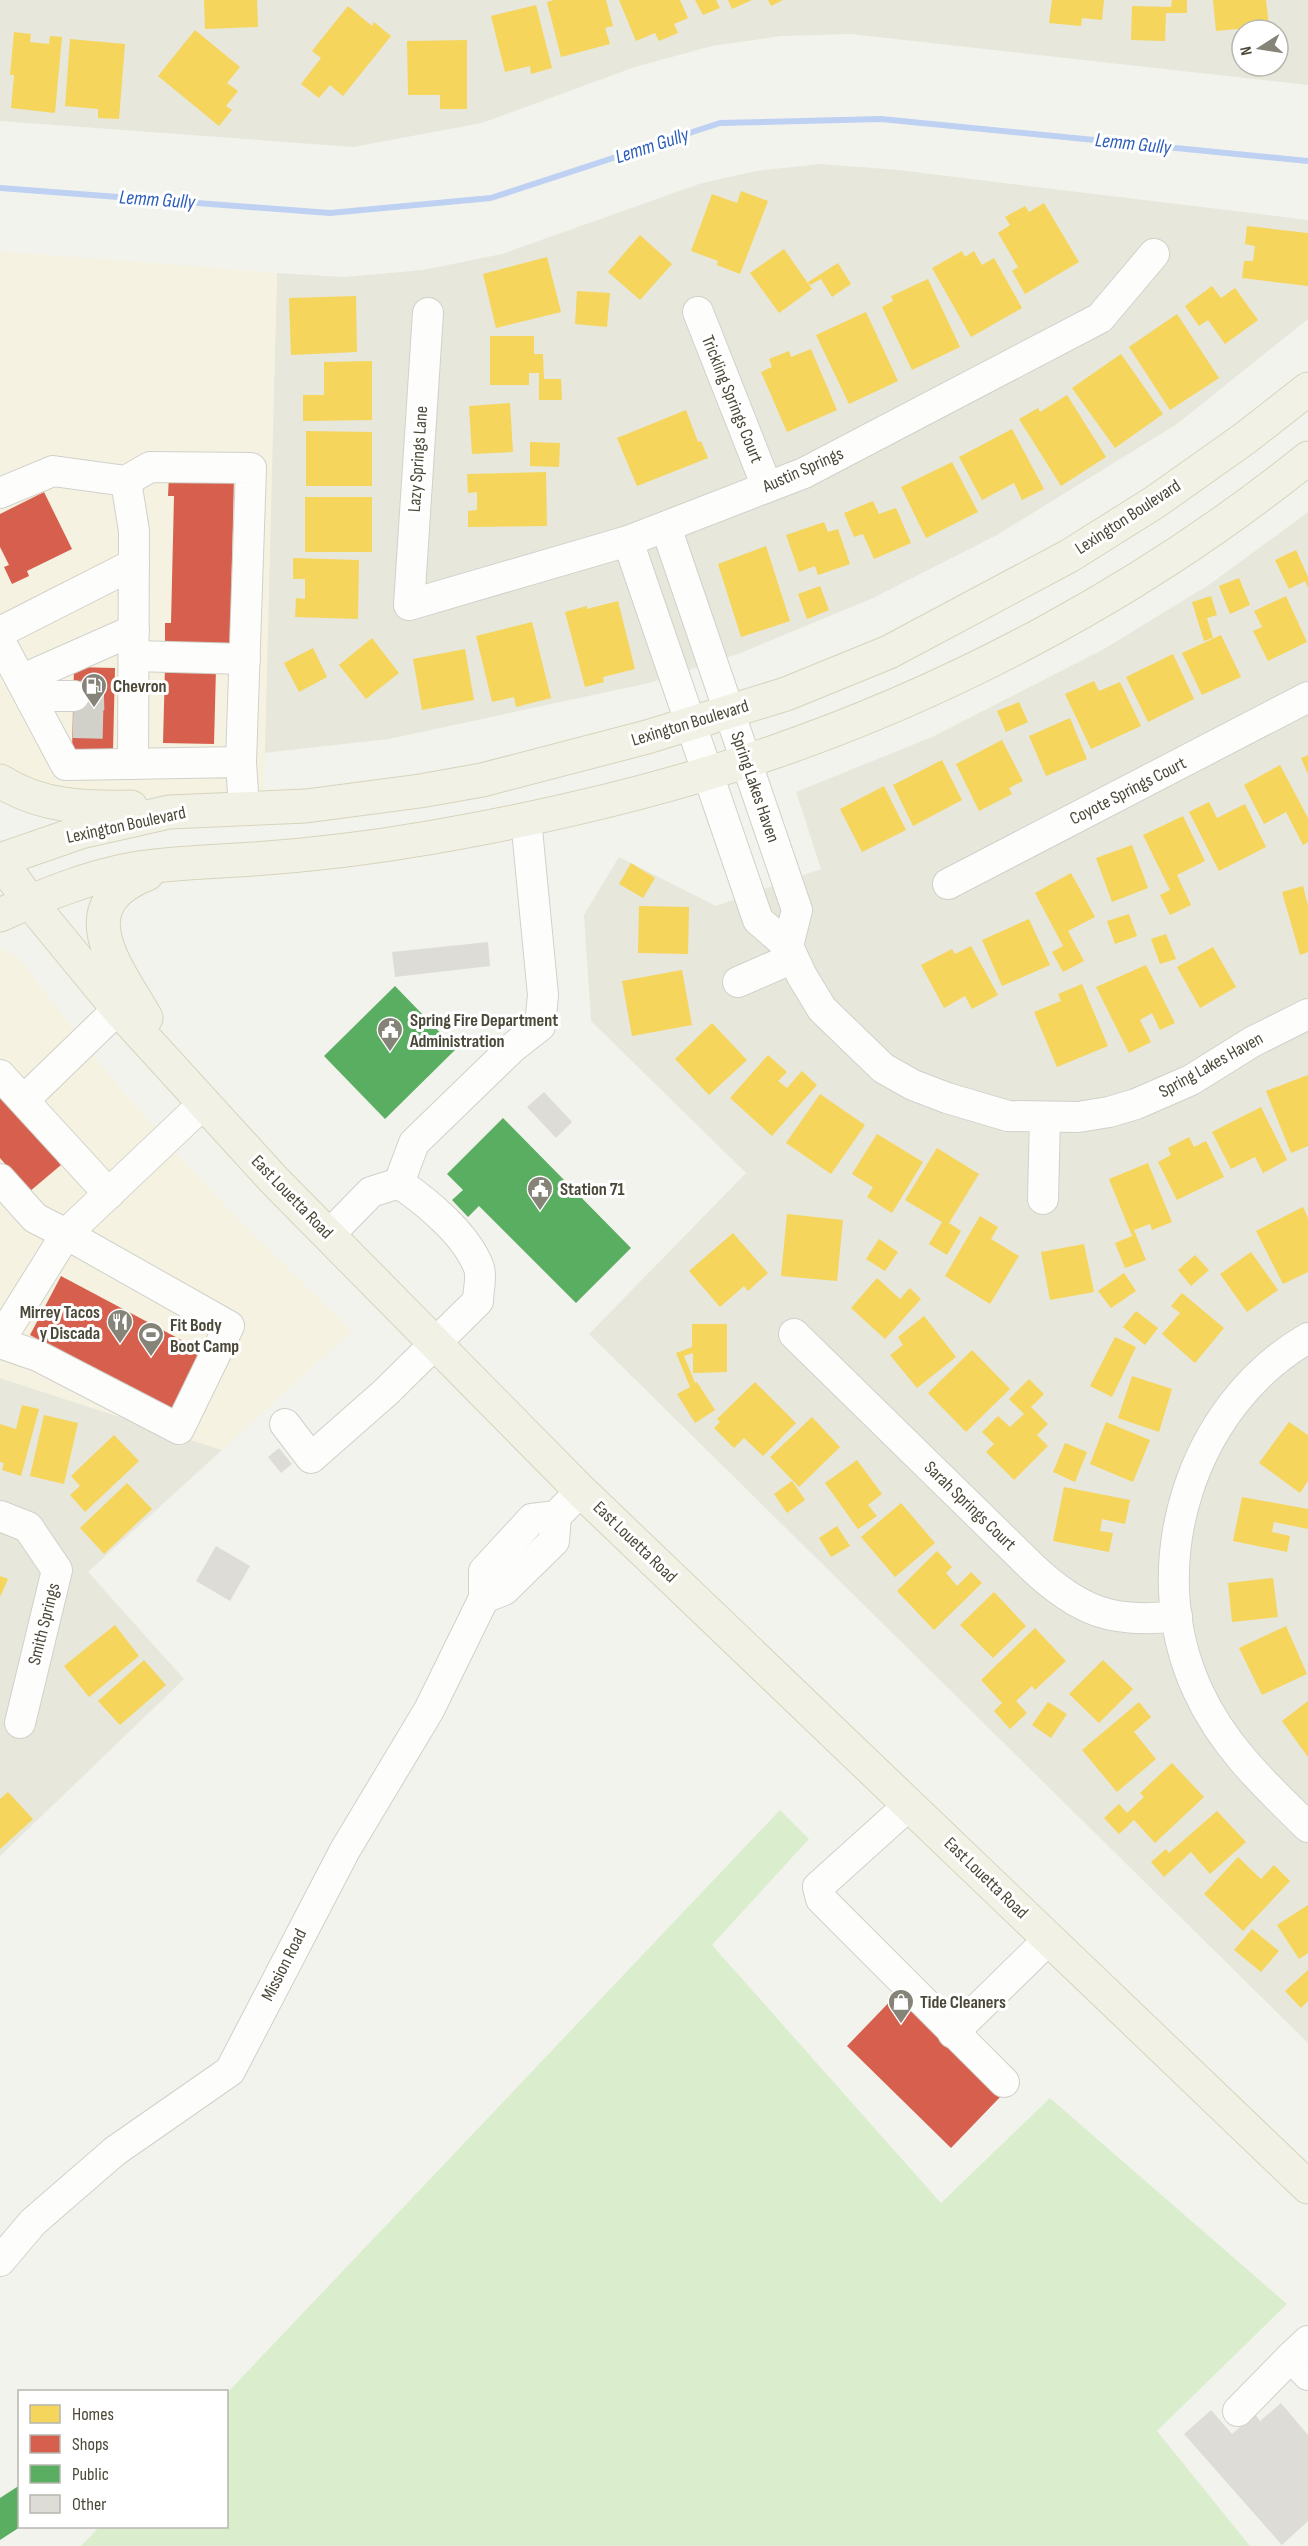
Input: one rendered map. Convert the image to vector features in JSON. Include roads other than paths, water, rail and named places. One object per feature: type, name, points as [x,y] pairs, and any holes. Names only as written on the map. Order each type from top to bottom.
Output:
[{"type":"main road","name":"Lexington Boulevard","points":[[0,860],[81,832],[169,812],[306,806],[420,791],[482,780],[647,737],[786,694],[889,652],[1059,561],[1155,502],[1244,439],[1308,389]]},
{"type":"main road","points":[[0,915],[30,902],[130,869],[351,849],[486,828],[746,760],[880,710],[1026,642],[1120,589],[1220,525],[1308,458]]},
{"type":"main road","points":[[0,782],[47,803],[75,807],[144,806],[169,812]]},
{"type":"main road","name":"East Louetta Road","points":[[0,860],[30,902],[118,1009],[203,1104],[436,1344],[581,1491],[1308,2187]]},
{"type":"main road","points":[[173,864],[125,883],[109,901],[103,922],[109,952],[177,1075]]},
{"type":"street","name":"Austin Springs","points":[[409,605],[628,541],[804,473],[1100,318],[1154,254]]},
{"type":"street","name":"Trickling Springs Court","points":[[698,312],[767,487]]},
{"type":"street","name":"Lazy Springs Lane","points":[[409,605],[428,313]]},
{"type":"street","points":[[0,493],[53,471],[126,481],[150,467],[251,468],[241,762],[244,809]]},
{"type":"street","points":[[126,481],[134,531],[134,643],[124,709],[134,764]]},
{"type":"street","name":"Spring Lakes Haven","points":[[666,527],[797,910],[790,952]]},
{"type":"street","name":"Spring Lakes Haven","points":[[628,541],[759,920],[790,952],[822,1009],[870,1058],[892,1074],[930,1092],[993,1113],[1046,1117],[1109,1112],[1165,1093],[1191,1080],[1252,1042],[1308,1014]]},
{"type":"street","points":[[0,632],[134,564]]},
{"type":"street","points":[[657,625],[694,610]]},
{"type":"street","points":[[0,641],[25,688],[64,714]]},
{"type":"street","points":[[25,688],[134,643],[245,659]]},
{"type":"street","points":[[25,688],[64,714]]},
{"type":"street","name":"Coyote Springs Court","points":[[948,884],[1308,697]]},
{"type":"street","points":[[64,714],[66,765],[241,762]]},
{"type":"street","points":[[399,1183],[414,1143],[512,1048],[540,1026],[543,995],[526,819]]},
{"type":"street","points":[[742,873],[779,858]]},
{"type":"street","points":[[738,982],[790,952]]},
{"type":"street","points":[[24,1100],[118,1009]]},
{"type":"street","points":[[0,1075],[109,1194]]},
{"type":"street","points":[[0,1179],[35,1218],[66,1234],[229,1326],[179,1429],[38,1356],[0,1341],[66,1234],[203,1104]]},
{"type":"street","points":[[1043,1199],[1046,1117]]},
{"type":"street","points":[[329,1235],[371,1192],[399,1183]]},
{"type":"street","points":[[285,1424],[311,1458],[436,1344],[478,1301],[479,1270],[466,1244],[424,1201],[399,1183]]},
{"type":"street","name":"Sarah Springs Court","points":[[794,1334],[1033,1568],[1062,1593],[1085,1606],[1121,1618],[1177,1616]]},
{"type":"street","points":[[1308,1338],[1266,1368],[1229,1410],[1201,1455],[1187,1489],[1175,1557],[1177,1616],[1192,1677],[1217,1726],[1243,1762],[1308,1827]]},
{"type":"street","name":"Mission Road","points":[[0,2261],[33,2222],[115,2151],[230,2071],[345,1850],[429,1710],[483,1598],[484,1571],[532,1519],[556,1516],[581,1491]]},
{"type":"street","name":"Smith Springs","points":[[0,1516],[28,1527],[57,1570],[20,1723]]},
{"type":"street","points":[[909,1805],[818,1887],[821,1899],[1004,2082]]},
{"type":"street","points":[[953,2033],[1049,1939]]},
{"type":"street","points":[[1238,2411],[1302,2358]]},
{"type":"waterway","name":"Lemm Gully","points":[[0,188],[330,213],[491,198],[720,123],[881,119],[1308,161]]},
{"type":"tunnel","points":[[74,696],[115,695]]},
{"type":"tunnel","points":[[73,723],[114,724]]},
{"type":"place","name":"Chevron","points":[[94,709]]},
{"type":"place","name":"Spring Fire Department Administration","points":[[390,1053]]},
{"type":"place","name":"Station 71","points":[[540,1212]]},
{"type":"place","name":"Mirrey Tacos y Discada","points":[[120,1345]]},
{"type":"place","name":"Fit Body Boot Camp","points":[[151,1358]]},
{"type":"place","name":"Tide Cleaners","points":[[901,2025]]}]
